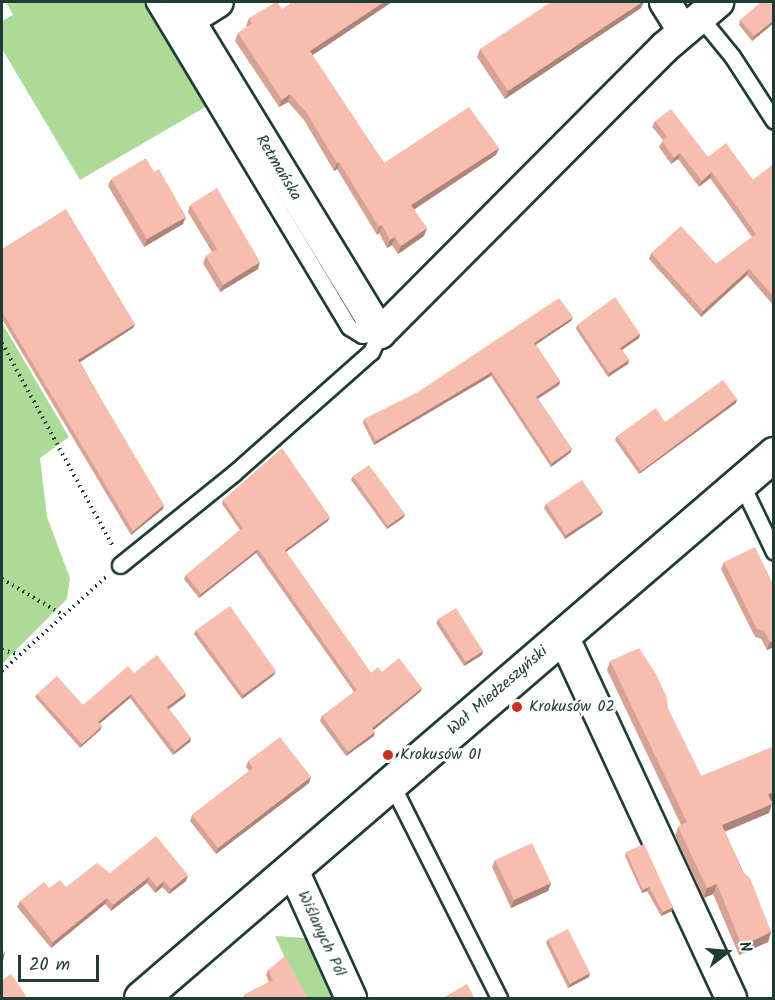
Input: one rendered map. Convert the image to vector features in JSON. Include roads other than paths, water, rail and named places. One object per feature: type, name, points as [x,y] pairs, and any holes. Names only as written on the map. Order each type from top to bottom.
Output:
[{"type":"main road","name":"Wał Miedzeszyński","points":[[141,999],[774,454]]},
{"type":"street","points":[[183,11],[218,2]]},
{"type":"street","points":[[380,333],[700,17],[665,2]]},
{"type":"street","name":"Retmańska","points":[[183,11],[380,333]]},
{"type":"street","points":[[563,636],[732,999]]},
{"type":"street","name":"Wiślanych Pól","points":[[292,868],[351,999]]},
{"type":"lane","points":[[154,2],[349,327],[362,335],[380,333]]},
{"type":"lane","points":[[700,17],[774,121]]},
{"type":"lane","points":[[125,561],[234,472],[371,352],[380,333]]},
{"type":"lane","points":[[741,483],[774,552]]},
{"type":"lane","points":[[391,783],[499,999]]},
{"type":"place","name":"Krokusów 02","points":[[517,707]]},
{"type":"place","name":"Krokusów 01","points":[[388,755]]}]
